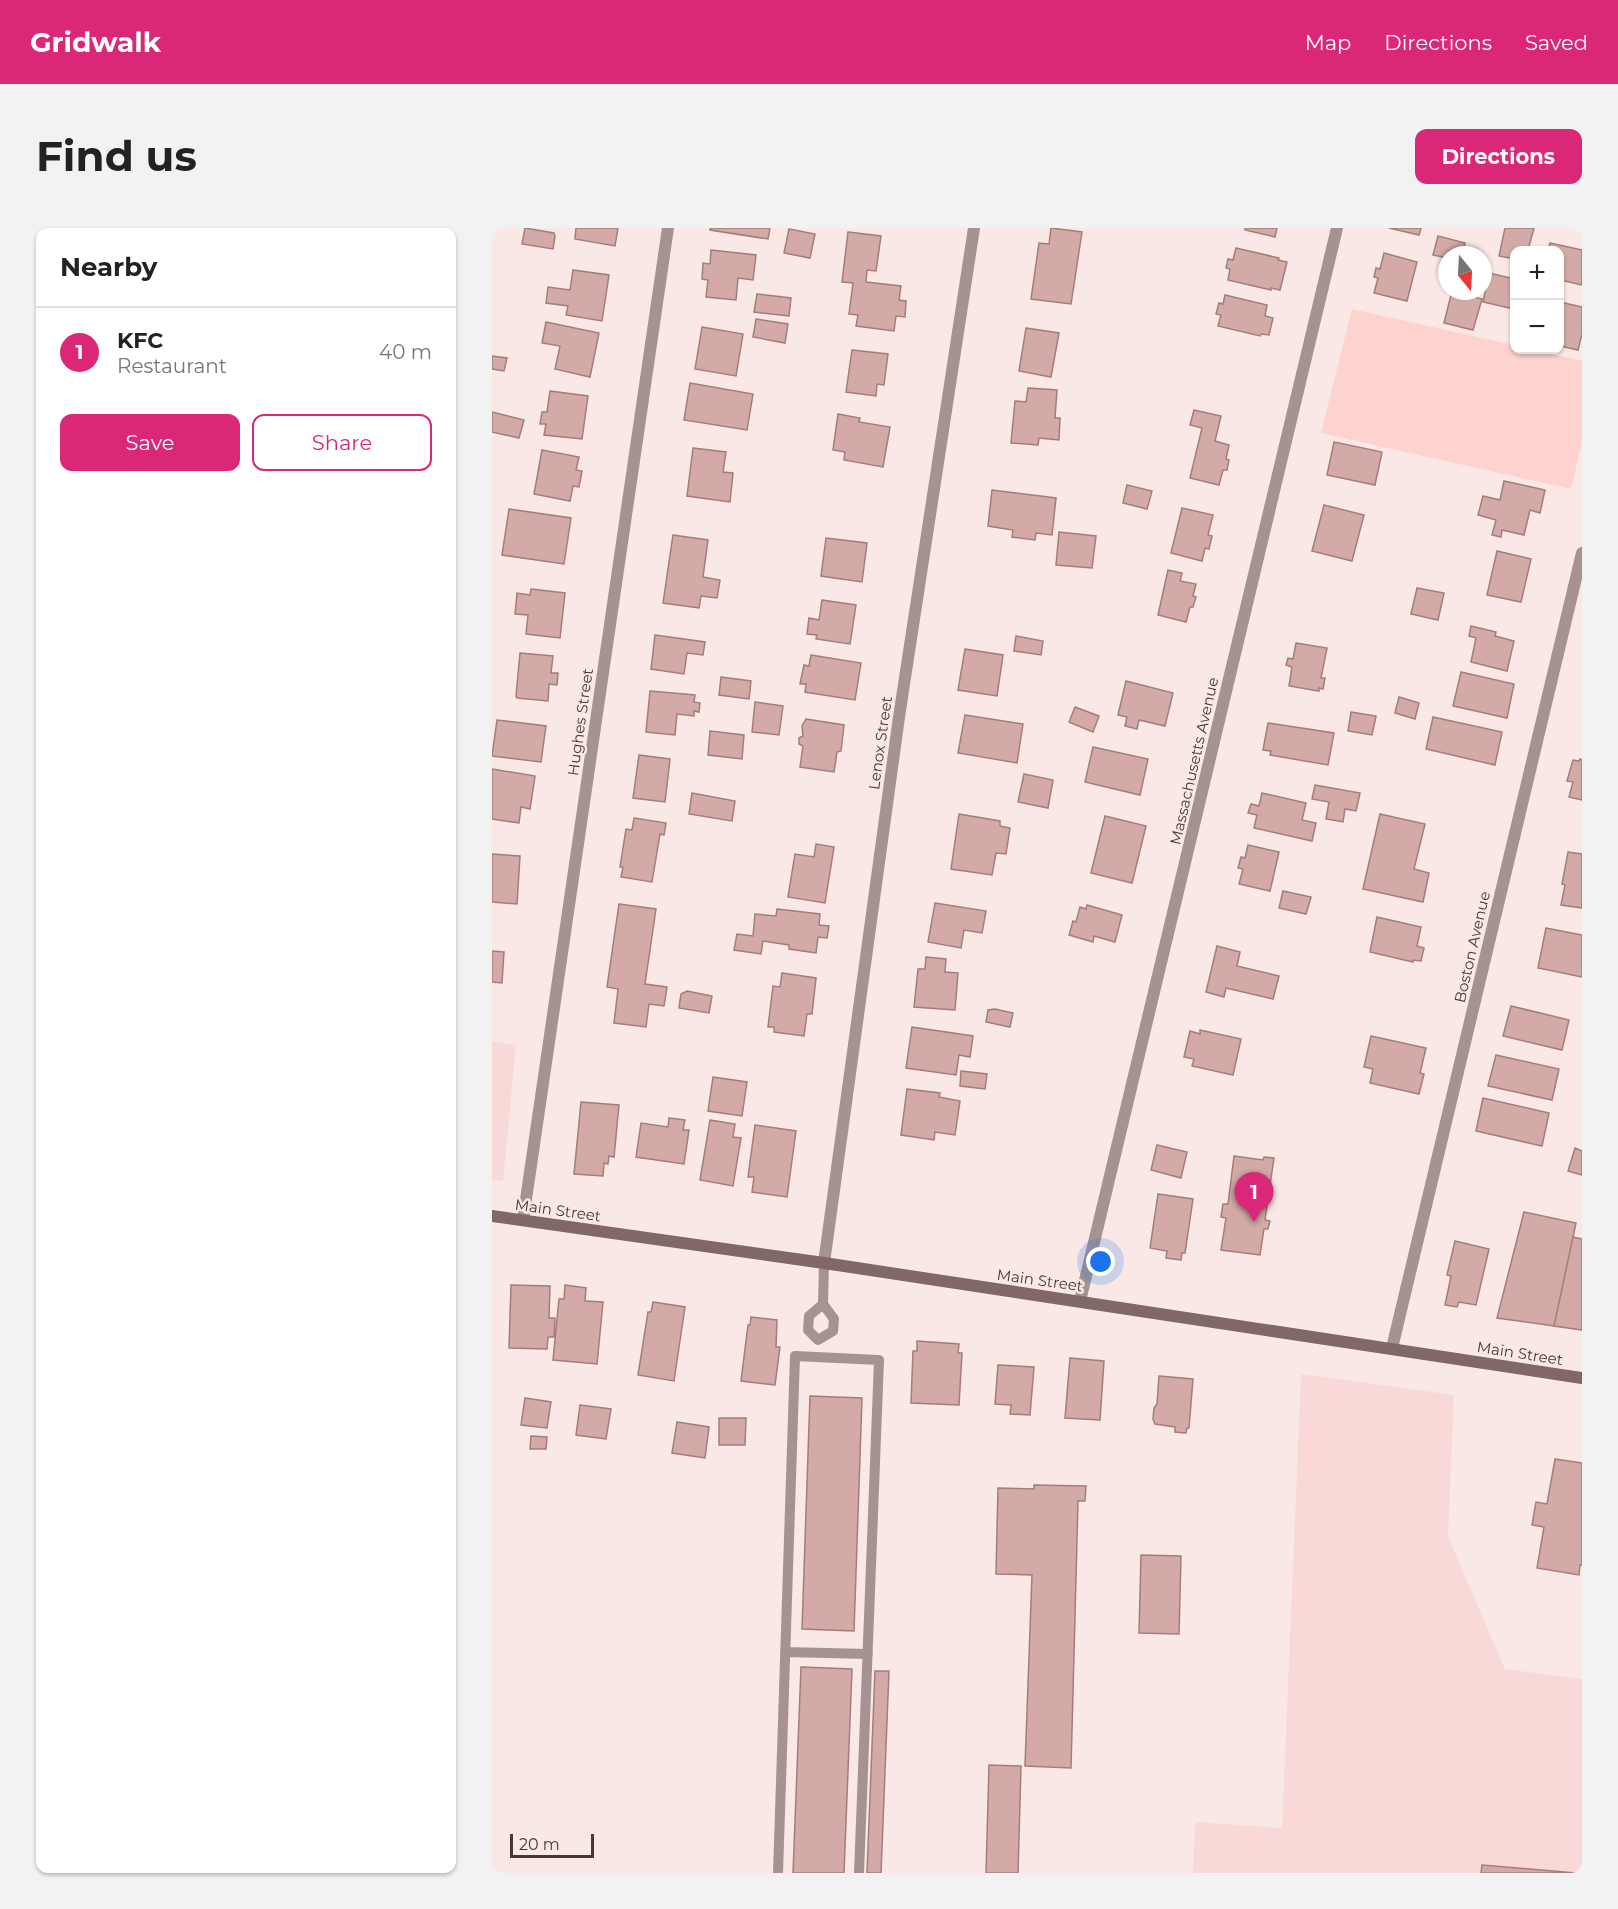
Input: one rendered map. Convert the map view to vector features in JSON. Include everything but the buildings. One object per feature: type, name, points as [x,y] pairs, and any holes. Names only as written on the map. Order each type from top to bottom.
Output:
[{"type":"main road","name":"Main Street","points":[[492,1216],[1080,1301],[1582,1378]]},
{"type":"street","name":"Hughes Street","points":[[523,1220],[668,228]]},
{"type":"street","name":"Lenox Street","points":[[824,1263],[899,717],[974,228]]},
{"type":"street","name":"Massachusetts Avenue","points":[[1080,1301],[1337,228]]},
{"type":"street","name":"Boston Avenue","points":[[1392,1348],[1582,553]]},
{"type":"lane","points":[[818,1340],[833,1331],[834,1319],[823,1304],[824,1263]]},
{"type":"lane","points":[[817,1356],[818,1340],[808,1330],[809,1316],[823,1304]]},
{"type":"lane","points":[[778,1873],[795,1356],[879,1360],[859,1873]]},
{"type":"lane","points":[[785,1652],[868,1654]]},
{"type":"shaded area","points":[[1352,309],[1510,344],[1510,354],[1551,354],[1582,361],[1582,442],[1571,489],[1321,433]]},
{"type":"shaded area","points":[[492,1041],[516,1045],[503,1181],[492,1180]]},
{"type":"shaded area","points":[[1301,1374],[1454,1395],[1448,1537],[1505,1669],[1582,1679],[1582,1873],[1193,1873],[1195,1822],[1282,1828]]},
{"type":"place","name":"KFC","points":[[1254,1222]]}]
